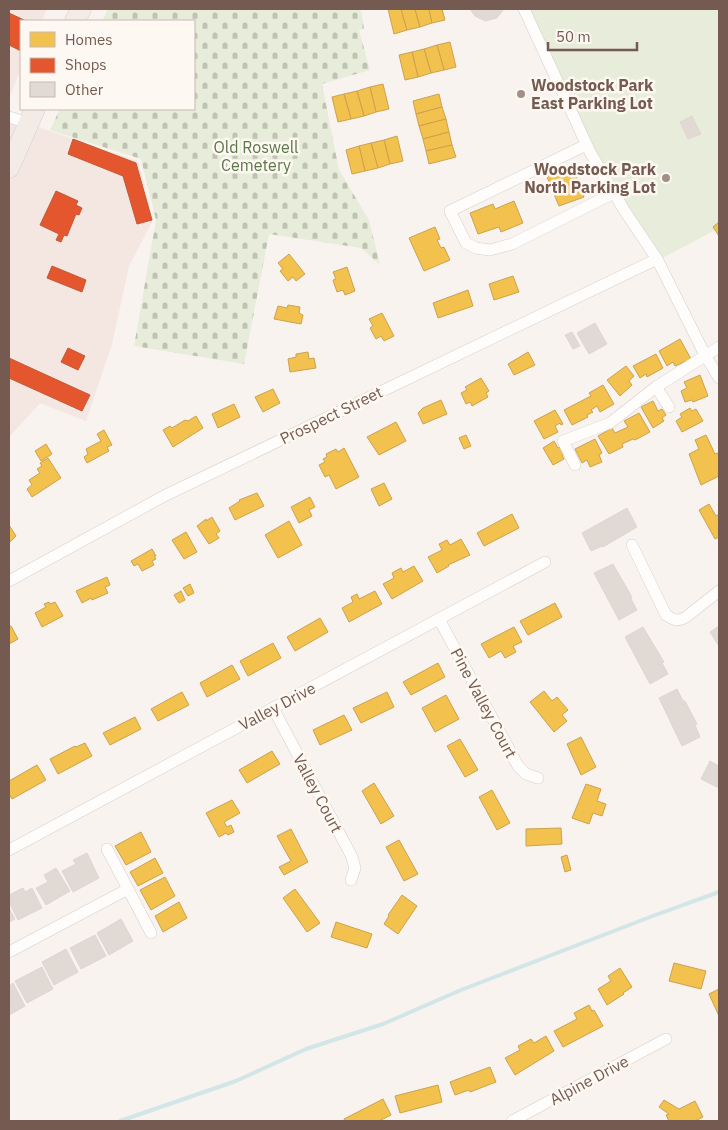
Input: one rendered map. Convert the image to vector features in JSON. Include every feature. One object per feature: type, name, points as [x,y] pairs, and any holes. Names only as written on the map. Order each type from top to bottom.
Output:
[{"type":"highway","points":[[11,154],[32,116]]},
{"type":"street","points":[[524,9],[586,145],[614,193],[657,258],[719,378]]},
{"type":"street","points":[[9,117],[32,116]]},
{"type":"street","points":[[586,145],[450,211],[466,243],[476,248],[490,250],[512,244],[614,193]]},
{"type":"street","name":"Prospect Street","points":[[9,581],[164,496],[657,258]]},
{"type":"street","points":[[575,465],[563,441],[610,422],[656,387],[719,347]]},
{"type":"street","points":[[656,387],[669,407]]},
{"type":"street","points":[[632,545],[666,615],[674,620],[686,617],[719,591]]},
{"type":"street","name":"Valley Drive","points":[[9,850],[545,562]]},
{"type":"street","name":"Pine Valley Court","points":[[439,619],[518,766],[526,774],[538,778]]},
{"type":"street","name":"Valley Court","points":[[272,708],[352,857],[355,868],[351,880]]},
{"type":"street","points":[[107,848],[151,933]]},
{"type":"street","points":[[9,952],[128,889]]},
{"type":"street","name":"Alpine Drive","points":[[512,1121],[666,1040]]},
{"type":"shaded area","points":[[9,9],[47,9],[42,20],[20,20],[20,71],[9,98]]},
{"type":"shaded area","points":[[9,117],[138,161],[153,220],[129,266],[112,344],[86,421],[40,403],[9,437]]},
{"type":"green space","name":"Old Roswell Cemetery","points":[[108,9],[361,9],[364,29],[359,30],[370,70],[322,84],[339,170],[369,220],[380,265],[361,248],[269,234],[244,364],[134,346],[156,220],[141,159],[50,130],[60,110],[195,110],[195,20],[102,20]]},
{"type":"green space","points":[[524,9],[719,9],[719,228],[653,263],[617,201]]},
{"type":"building: Homes","points":[[388,9],[401,9],[407,30],[394,34]]},
{"type":"building: Homes","points":[[401,9],[415,9],[420,27],[407,30]]},
{"type":"building: Homes","points":[[415,9],[429,9],[432,23],[420,27]]},
{"type":"building: Homes","points":[[429,9],[442,9],[445,20],[432,23]]},
{"type":"building: Homes","points":[[450,42],[456,67],[444,70],[437,45]]},
{"type":"building: Homes","points":[[437,45],[444,70],[431,73],[424,49]]},
{"type":"building: Homes","points":[[424,49],[431,73],[418,77],[412,52]]},
{"type":"building: Homes","points":[[412,52],[418,77],[405,80],[399,55]]},
{"type":"building: Homes","points":[[383,84],[389,109],[376,112],[370,87]]},
{"type":"building: Homes","points":[[370,87],[376,112],[364,116],[357,91]]},
{"type":"building: Homes","points":[[357,91],[364,116],[351,119],[344,94]]},
{"type":"building: Homes","points":[[344,94],[351,119],[338,122],[332,97]]},
{"type":"building: Homes","points":[[439,94],[442,107],[416,114],[413,101]]},
{"type":"building: Homes","points":[[442,107],[446,119],[419,126],[416,114]]},
{"type":"building: Homes","points":[[446,119],[449,132],[423,139],[419,126]]},
{"type":"building: Homes","points":[[449,132],[452,145],[426,151],[423,139]]},
{"type":"building: Homes","points":[[397,136],[403,161],[390,164],[384,140]]},
{"type":"building: Homes","points":[[384,140],[390,164],[378,168],[371,143]]},
{"type":"building: Homes","points":[[371,143],[378,168],[365,171],[359,146]]},
{"type":"building: Homes","points":[[452,145],[456,157],[429,164],[426,151]]},
{"type":"building: Homes","points":[[359,146],[365,171],[352,174],[346,150]]},
{"type":"building: Homes","points":[[572,165],[584,197],[559,206],[554,194],[558,193],[554,185],[551,186],[546,175]]},
{"type":"building: Homes","points":[[514,201],[523,223],[501,232],[499,227],[478,234],[470,213],[493,204],[495,209]]},
{"type":"building: Homes","points":[[719,222],[719,236],[713,227]]},
{"type":"building: Homes","points":[[435,227],[440,239],[437,240],[441,248],[444,247],[450,260],[424,271],[409,238]]},
{"type":"building: Homes","points":[[289,254],[305,274],[296,281],[293,277],[288,281],[280,271],[283,269],[278,263]]},
{"type":"building: Homes","points":[[347,267],[355,291],[345,295],[343,290],[337,292],[333,280],[336,279],[333,272]]},
{"type":"building: Homes","points":[[513,276],[519,292],[494,300],[489,284]]},
{"type":"building: Homes","points":[[468,290],[473,306],[438,318],[433,303]]},
{"type":"building: Homes","points":[[288,305],[300,307],[299,313],[303,315],[301,324],[274,319],[278,306],[287,308]]},
{"type":"building: Homes","points":[[382,313],[394,336],[384,341],[381,336],[376,339],[370,328],[373,326],[369,319]]},
{"type":"building: Homes","points":[[680,339],[691,359],[675,366],[673,362],[667,366],[659,351]]},
{"type":"building: Homes","points":[[308,352],[309,359],[314,358],[316,368],[290,372],[288,359],[296,357],[296,354]]},
{"type":"building: Homes","points":[[528,352],[535,365],[514,375],[508,364]]},
{"type":"building: Homes","points":[[656,354],[663,368],[647,377],[646,374],[640,378],[633,366]]},
{"type":"building: Homes","points":[[626,366],[634,376],[629,381],[632,385],[620,396],[607,380]]},
{"type":"building: Homes","points":[[700,375],[708,396],[693,402],[692,400],[685,402],[681,391],[687,388],[684,382]]},
{"type":"building: Homes","points":[[481,378],[489,391],[486,393],[488,397],[472,406],[470,402],[466,404],[461,393],[467,390],[465,387]]},
{"type":"building: Homes","points":[[603,385],[614,404],[600,412],[597,406],[591,410],[593,412],[587,415],[588,417],[572,425],[564,410],[591,396],[589,393]]},
{"type":"building: Homes","points":[[273,389],[280,403],[263,412],[255,397]]},
{"type":"building: Homes","points":[[441,400],[447,414],[423,424],[418,413],[423,408]]},
{"type":"building: Homes","points":[[653,401],[658,411],[662,409],[666,415],[662,418],[664,421],[653,428],[641,407]]},
{"type":"building: Homes","points":[[234,404],[240,417],[218,428],[212,414]]},
{"type":"building: Homes","points":[[690,408],[692,411],[696,409],[703,421],[682,432],[676,421],[682,417],[680,414]]},
{"type":"building: Homes","points":[[555,410],[563,424],[561,425],[560,423],[555,426],[558,432],[544,439],[534,421]]},
{"type":"building: Homes","points":[[639,413],[650,432],[622,444],[623,447],[609,454],[598,436],[612,428],[615,433],[628,427],[624,421]]},
{"type":"building: Homes","points":[[196,416],[203,428],[173,447],[163,430],[170,426],[172,428]]},
{"type":"building: Homes","points":[[396,422],[406,441],[379,455],[367,437]]},
{"type":"building: Homes","points":[[104,430],[112,445],[107,447],[109,451],[87,463],[84,457],[88,454],[86,449],[101,441],[97,434]]},
{"type":"building: Homes","points":[[466,435],[471,446],[464,449],[459,438]]},
{"type":"building: Homes","points":[[706,435],[715,454],[718,453],[719,455],[719,476],[701,485],[689,454],[699,449],[695,440]]},
{"type":"building: Homes","points":[[595,439],[602,453],[599,455],[602,462],[590,467],[587,460],[582,463],[575,449]]},
{"type":"building: Homes","points":[[554,441],[558,448],[561,447],[565,453],[562,455],[564,459],[553,465],[543,448]]},
{"type":"building: Homes","points":[[46,444],[52,454],[41,461],[35,451]]},
{"type":"building: Homes","points":[[344,448],[359,477],[336,489],[329,475],[325,477],[319,465],[325,462],[323,459],[327,457],[326,454],[336,449],[338,452]]},
{"type":"building: Homes","points":[[48,458],[61,478],[32,497],[27,489],[32,485],[29,480],[40,473],[37,469],[42,466],[40,463]]},
{"type":"building: Homes","points":[[384,483],[392,499],[379,506],[371,489]]},
{"type":"building: Homes","points":[[257,493],[264,506],[235,520],[229,508],[239,500]]},
{"type":"building: Homes","points":[[310,497],[315,507],[309,510],[312,516],[299,523],[291,507]]},
{"type":"building: Homes","points":[[709,504],[716,516],[719,514],[719,537],[715,539],[699,510]]},
{"type":"building: Homes","points":[[512,514],[519,528],[484,546],[477,533]]},
{"type":"building: Homes","points":[[212,517],[220,531],[216,534],[219,538],[209,544],[197,526]]},
{"type":"building: Homes","points":[[289,521],[302,545],[278,558],[265,535]]},
{"type":"building: Homes","points":[[9,525],[16,536],[9,543]]},
{"type":"building: Homes","points":[[186,532],[197,552],[184,559],[172,540]]},
{"type":"building: Homes","points":[[461,539],[470,555],[448,565],[437,573],[428,557],[442,550],[439,544],[447,540],[450,545]]},
{"type":"building: Homes","points":[[152,549],[156,556],[154,556],[156,559],[152,561],[154,565],[142,571],[138,564],[134,566],[131,561]]},
{"type":"building: Homes","points":[[414,566],[423,581],[392,599],[383,584],[394,578],[392,573],[401,568],[403,572]]},
{"type":"building: Homes","points":[[107,577],[110,585],[105,587],[108,593],[82,603],[76,591]]},
{"type":"building: Homes","points":[[190,584],[194,593],[188,596],[183,588]]},
{"type":"building: Homes","points":[[181,591],[185,600],[179,603],[174,595]]},
{"type":"building: Homes","points":[[375,591],[382,604],[349,622],[342,608],[353,602],[351,597],[357,594],[359,599]]},
{"type":"building: Homes","points":[[49,602],[50,604],[55,602],[63,616],[42,627],[35,613],[46,607],[44,604]]},
{"type":"building: Homes","points":[[555,603],[562,617],[528,635],[520,621]]},
{"type":"building: Homes","points":[[320,618],[328,632],[295,651],[287,637]]},
{"type":"building: Homes","points":[[11,626],[18,639],[9,644],[9,627]]},
{"type":"building: Homes","points":[[514,627],[522,642],[513,646],[516,652],[505,658],[501,651],[489,658],[481,644]]},
{"type":"building: Homes","points":[[273,643],[281,658],[248,676],[240,661]]},
{"type":"building: Homes","points":[[438,663],[445,677],[411,695],[403,682]]},
{"type":"building: Homes","points":[[232,665],[240,679],[207,697],[200,683]]},
{"type":"building: Homes","points":[[544,691],[552,701],[557,697],[568,710],[562,715],[567,721],[554,732],[530,702]]},
{"type":"building: Homes","points":[[182,692],[189,705],[158,721],[151,709]]},
{"type":"building: Homes","points":[[387,692],[394,707],[361,723],[353,708]]},
{"type":"building: Homes","points":[[446,695],[459,719],[435,732],[422,708]]},
{"type":"building: Homes","points":[[344,715],[352,730],[320,745],[313,730]]},
{"type":"building: Homes","points":[[135,717],[141,729],[110,745],[103,733]]},
{"type":"building: Homes","points":[[581,737],[596,767],[581,775],[567,744]]},
{"type":"building: Homes","points":[[460,739],[478,770],[465,777],[447,746]]},
{"type":"building: Homes","points":[[85,743],[92,756],[58,774],[50,759]]},
{"type":"building: Homes","points":[[272,751],[280,764],[247,783],[239,770]]},
{"type":"building: Homes","points":[[37,765],[46,780],[12,799],[9,794],[9,781]]},
{"type":"building: Homes","points":[[374,783],[394,816],[381,824],[362,791]]},
{"type":"building: Homes","points":[[586,784],[601,789],[597,801],[606,804],[602,816],[593,813],[589,824],[572,818]]},
{"type":"building: Homes","points":[[492,790],[510,823],[497,830],[479,797]]},
{"type":"building: Homes","points":[[232,800],[240,813],[224,822],[227,827],[231,825],[234,832],[228,835],[226,833],[219,837],[206,813]]},
{"type":"building: Homes","points":[[561,828],[562,844],[526,846],[526,829]]},
{"type":"building: Homes","points":[[291,829],[308,862],[284,875],[279,867],[291,861],[277,836]]},
{"type":"building: Homes","points":[[141,832],[151,852],[126,865],[115,846]]},
{"type":"building: Homes","points":[[399,840],[418,874],[404,881],[386,847]]},
{"type":"building: Homes","points":[[567,855],[571,870],[565,872],[561,857]]},
{"type":"building: Homes","points":[[155,858],[163,873],[138,886],[130,872]]},
{"type":"building: Homes","points":[[165,877],[175,896],[151,910],[140,890]]},
{"type":"building: Homes","points":[[295,889],[320,923],[307,932],[283,898]]},
{"type":"building: Homes","points":[[402,895],[417,906],[398,934],[384,924]]},
{"type":"building: Homes","points":[[179,902],[187,918],[163,932],[155,916]]},
{"type":"building: Homes","points":[[336,922],[372,934],[367,948],[331,937]]},
{"type":"building: Homes","points":[[674,963],[706,971],[701,989],[669,981]]},
{"type":"building: Homes","points":[[620,968],[632,987],[607,1005],[598,989],[611,981],[608,976]]},
{"type":"building: Homes","points":[[719,989],[719,1016],[709,994]]},
{"type":"building: Homes","points":[[589,1005],[603,1026],[563,1047],[554,1031],[577,1019],[574,1013]]},
{"type":"building: Homes","points":[[546,1036],[554,1051],[515,1075],[505,1058],[520,1050],[518,1046],[531,1039],[534,1043]]},
{"type":"building: Homes","points":[[490,1067],[496,1082],[470,1092],[469,1090],[455,1095],[450,1082]]},
{"type":"building: Homes","points":[[438,1085],[442,1102],[400,1113],[395,1096]]},
{"type":"building: Homes","points":[[383,1099],[391,1115],[379,1121],[345,1121],[344,1119]]},
{"type":"building: Homes","points":[[664,1100],[679,1109],[695,1101],[703,1117],[695,1121],[669,1121],[666,1115],[669,1114],[659,1107]]},
{"type":"building: Shops","points":[[9,13],[24,20],[20,20],[20,50],[9,45]]},
{"type":"building: Shops","points":[[73,139],[136,163],[152,220],[137,224],[123,176],[68,154]]},
{"type":"building: Shops","points":[[56,191],[78,201],[76,205],[82,208],[79,215],[76,214],[67,236],[64,235],[61,242],[56,240],[59,234],[40,225]]},
{"type":"building: Shops","points":[[52,266],[86,280],[82,292],[47,278]]},
{"type":"building: Shops","points":[[68,348],[85,356],[78,370],[61,362]]},
{"type":"building: Shops","points":[[9,358],[90,395],[82,411],[9,378]]},
{"type":"building: Other","points":[[470,9],[504,9],[497,18],[485,21],[475,16]]},
{"type":"building: Other","points":[[692,116],[701,134],[688,139],[680,122]]},
{"type":"building: Other","points":[[595,323],[607,344],[589,354],[577,333]]},
{"type":"building: Other","points":[[572,332],[580,346],[573,349],[565,335]]},
{"type":"building: Other","points":[[627,508],[637,527],[603,547],[591,551],[582,533]]},
{"type":"building: Other","points":[[613,564],[632,597],[631,599],[637,610],[619,620],[594,573]]},
{"type":"building: Other","points":[[719,626],[719,646],[710,632]]},
{"type":"building: Other","points":[[643,627],[664,662],[662,663],[668,674],[650,684],[625,637]]},
{"type":"building: Other","points":[[677,689],[697,724],[695,725],[700,737],[682,746],[659,698]]},
{"type":"building: Other","points":[[710,761],[719,766],[719,788],[701,779]]},
{"type":"building: Other","points":[[87,853],[99,878],[73,892],[62,871],[76,864],[73,860]]},
{"type":"building: Other","points":[[56,868],[70,891],[46,905],[36,888],[48,882],[44,875]]},
{"type":"building: Other","points":[[23,888],[25,892],[32,888],[42,908],[18,920],[9,902],[9,895]]},
{"type":"building: Other","points":[[9,908],[15,919],[9,922]]},
{"type":"building: Other","points":[[121,919],[133,941],[109,955],[97,933]]},
{"type":"building: Other","points":[[95,935],[106,956],[81,969],[70,948]]},
{"type":"building: Other","points":[[66,949],[78,972],[54,985],[42,962]]},
{"type":"building: Other","points":[[42,967],[53,989],[27,1003],[15,981]]},
{"type":"building: Other","points":[[13,983],[25,1006],[9,1015],[9,986]]},
{"type":"waterway","points":[[120,1121],[236,1081],[306,1049],[383,1024],[461,990],[719,892]]},
{"type":"place","name":"Woodstock Park East Parking Lot","points":[[521,94]]},
{"type":"place","name":"Woodstock Park North Parking Lot","points":[[666,178]]}]
